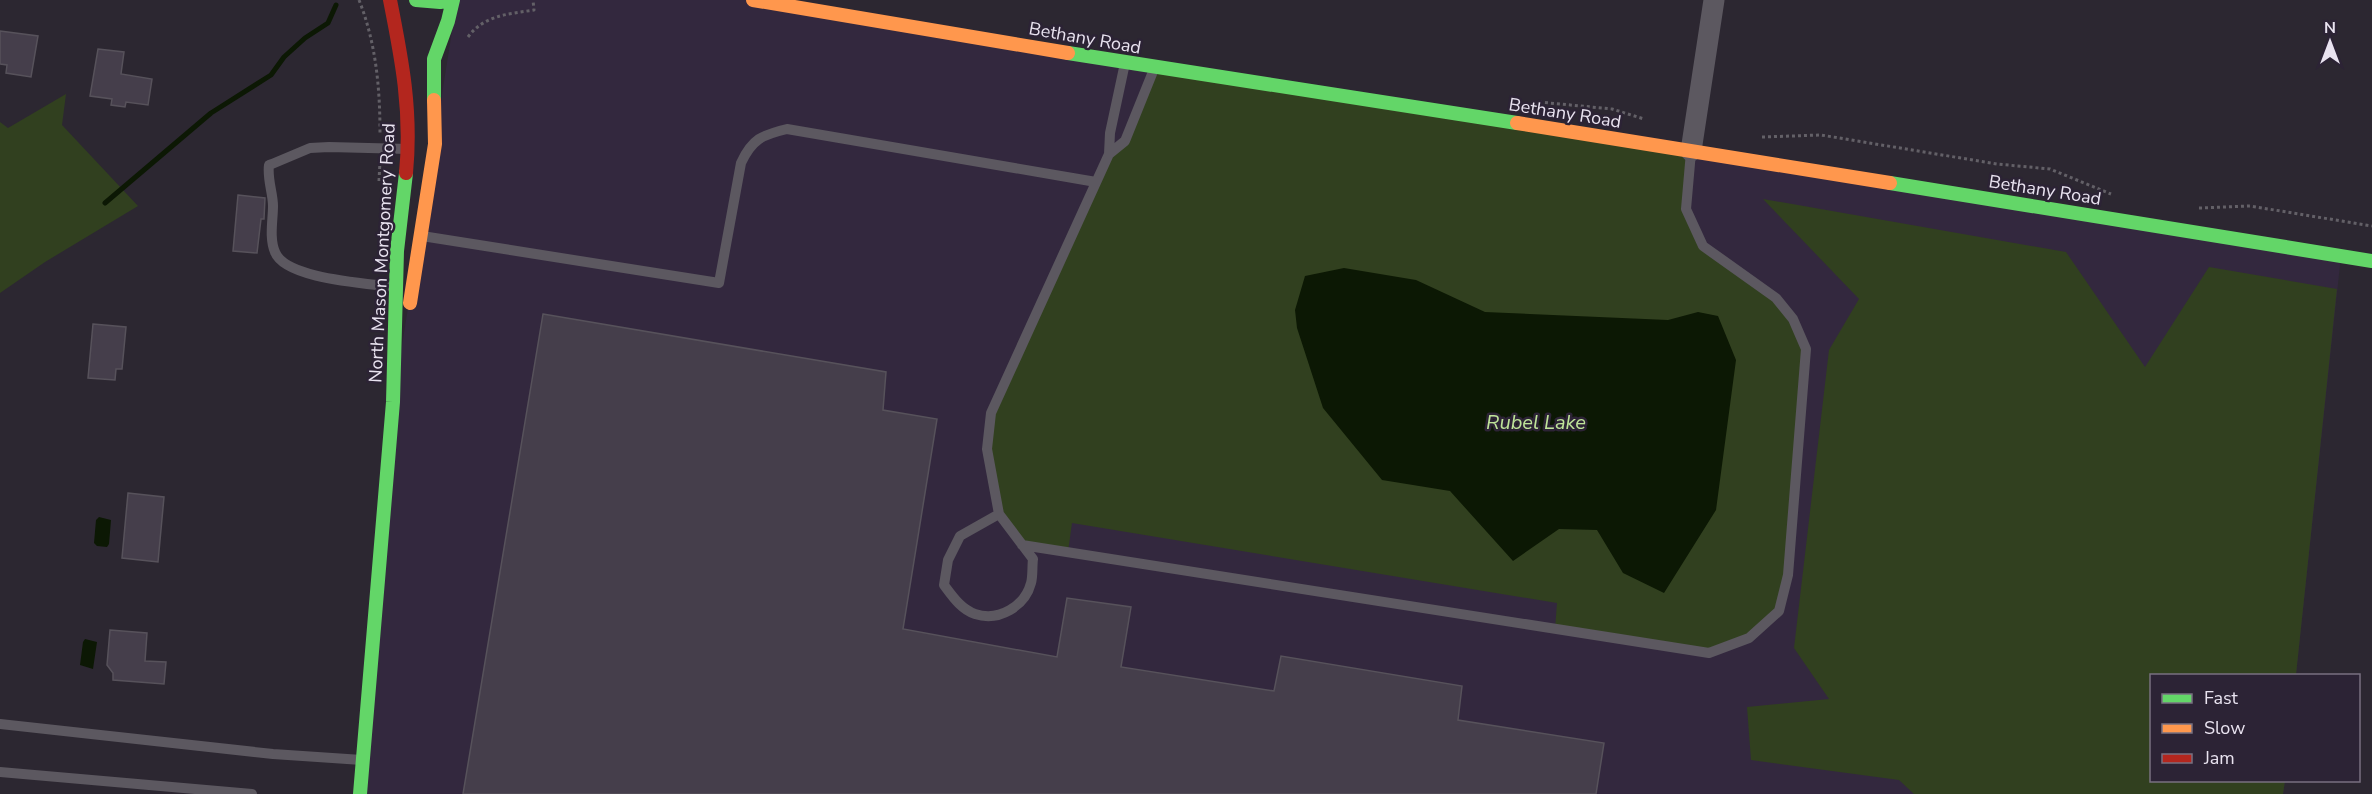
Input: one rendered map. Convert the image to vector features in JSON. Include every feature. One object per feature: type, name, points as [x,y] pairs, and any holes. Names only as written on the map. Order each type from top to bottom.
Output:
[{"type":"main road","name":"North Mason Montgomery Road","points":[[360,794],[393,402],[399,234],[409,149],[405,73],[390,0]]},
{"type":"main road","points":[[416,0],[440,2],[453,0]]},
{"type":"main road","name":"North Mason Montgomery Road","points":[[393,402],[435,144],[434,59],[453,0]]},
{"type":"main road","name":"Bethany Road","points":[[753,0],[1125,63],[2372,261]]},
{"type":"street","points":[[1691,152],[1714,0]]},
{"type":"lane","points":[[999,514],[960,536],[948,560],[944,585],[957,603],[976,614],[1000,615],[1020,604],[1031,583],[1033,559],[999,514],[987,449],[991,412],[1109,154],[1110,133],[1125,63]]},
{"type":"lane","points":[[1109,154],[1125,141],[1155,67]]},
{"type":"lane","points":[[399,234],[719,283],[741,163],[748,147],[765,134],[787,129],[1096,182]]},
{"type":"lane","points":[[396,287],[302,273],[281,263],[275,254],[273,245],[273,193],[269,165],[310,148],[409,149]]},
{"type":"lane","points":[[1022,545],[1709,653],[1749,638],[1779,611],[1788,575],[1806,349],[1793,320],[1776,298],[1703,246],[1686,209],[1691,152]]},
{"type":"lane","points":[[0,724],[273,754],[362,760]]},
{"type":"lane","points":[[0,772],[252,794]]},
{"type":"path","points":[[358,0],[369,34],[378,80],[380,182]]},
{"type":"path","points":[[465,42],[473,30],[484,22],[497,16],[534,10],[533,0]]},
{"type":"path","points":[[1759,138],[1821,135],[1997,164],[2050,169],[2116,196]]},
{"type":"path","points":[[2196,208],[2250,206],[2372,226]]},
{"type":"shaded area","points":[[457,0],[752,0],[2341,256],[2296,674],[2150,674],[2150,782],[2285,782],[2283,794],[360,794],[393,402]]},
{"type":"green space","points":[[1155,67],[1691,151],[1687,209],[1703,246],[1776,298],[1806,349],[1788,575],[1779,611],[1749,638],[1709,653],[1555,629],[1557,603],[1072,523],[1068,552],[1022,545],[999,514],[987,449],[991,413],[1109,154],[1125,141]]},
{"type":"green space","points":[[66,94],[62,125],[138,206],[45,262],[0,293],[0,122],[8,128]]},
{"type":"green space","points":[[1763,199],[2066,252],[2145,367],[2209,267],[2337,289],[2296,674],[2150,674],[2150,782],[2285,782],[2283,794],[1914,794],[1899,780],[1751,760],[1747,707],[1829,699],[1794,648],[1829,350],[1859,299]]},
{"type":"water","name":"Rubel Lake","points":[[1344,268],[1416,280],[1485,312],[1668,320],[1698,312],[1718,316],[1736,360],[1716,510],[1664,593],[1623,573],[1597,530],[1559,529],[1513,561],[1450,491],[1382,480],[1323,408],[1297,328],[1295,310],[1305,276]]},
{"type":"water","points":[[99,517],[111,520],[107,547],[97,546],[94,543],[96,520]]},
{"type":"water","points":[[85,639],[97,642],[93,669],[80,665]]},
{"type":"building","points":[[0,31],[38,36],[31,77],[6,73],[7,65],[0,64]]},
{"type":"building","points":[[98,49],[124,52],[121,74],[152,79],[148,105],[126,102],[125,107],[111,105],[112,99],[90,96]]},
{"type":"building","points":[[238,195],[265,198],[264,219],[261,219],[257,253],[233,251]]},
{"type":"building","points":[[543,314],[886,372],[883,410],[937,419],[903,629],[1057,657],[1067,598],[1131,607],[1121,667],[1274,691],[1281,656],[1462,686],[1458,720],[1604,743],[1596,794],[463,794]]},
{"type":"building","points":[[93,324],[126,327],[122,369],[116,369],[115,380],[88,378]]},
{"type":"building","points":[[128,493],[164,497],[158,562],[122,558]]},
{"type":"building","points":[[110,630],[147,633],[145,661],[166,662],[164,684],[113,680],[113,673],[107,665]]},
{"type":"waterway","points":[[105,203],[211,113],[271,75],[284,57],[305,38],[328,23],[336,5]]},
{"type":"traffic: fast","points":[[416,0],[440,2],[453,0]]},
{"type":"traffic: fast","points":[[434,100],[434,59],[453,0]]},
{"type":"traffic: fast","points":[[1068,53],[1517,123]]},
{"type":"traffic: fast","points":[[360,794],[393,402],[397,251],[406,173]]},
{"type":"traffic: fast","points":[[1890,183],[2372,261]]},
{"type":"traffic: slow","points":[[753,0],[1068,53]]},
{"type":"traffic: slow","points":[[410,303],[435,144],[434,100]]},
{"type":"traffic: slow","points":[[1517,123],[1890,183]]},
{"type":"traffic: jam","points":[[390,0],[407,107],[406,173]]}]
